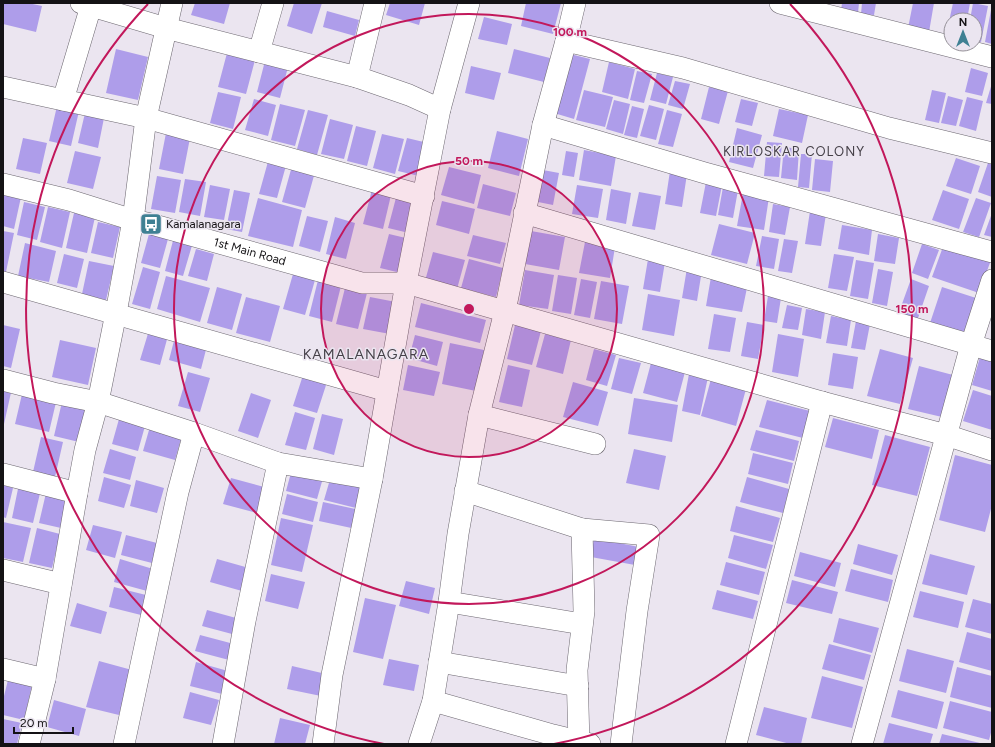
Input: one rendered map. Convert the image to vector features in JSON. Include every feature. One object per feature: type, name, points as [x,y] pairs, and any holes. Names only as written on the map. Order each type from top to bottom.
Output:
[{"type":"street","points":[[29,744],[45,679],[76,494],[98,402],[116,313],[133,220],[146,118],[172,3]]},
{"type":"street","points":[[259,52],[273,3]]},
{"type":"street","points":[[357,78],[375,3]]},
{"type":"street","points":[[323,744],[332,675],[372,479],[406,283],[440,109],[469,3]]},
{"type":"street","points":[[419,744],[434,701],[458,534],[479,415],[505,311],[543,125],[575,3]]},
{"type":"street","points":[[780,3],[992,57]]},
{"type":"street","points":[[63,100],[86,4],[166,28],[357,78],[409,95],[440,109]]},
{"type":"street","points":[[566,41],[683,68],[889,128],[992,153]]},
{"type":"street","points":[[3,87],[146,118],[424,196]]},
{"type":"street","points":[[543,125],[705,173],[992,252]]},
{"type":"street","name":"1st Main Road","points":[[3,184],[69,200],[133,220],[362,283],[406,283],[822,402],[946,435],[992,450]]},
{"type":"street","points":[[524,213],[992,351]]},
{"type":"street","points":[[862,744],[970,345],[992,280]]},
{"type":"street","points":[[3,282],[387,390]]},
{"type":"street","points":[[3,380],[53,393],[98,402],[194,433],[278,463],[372,479]]},
{"type":"street","points":[[736,744],[822,402]]},
{"type":"street","points":[[479,415],[595,444]]},
{"type":"street","points":[[124,744],[178,492],[194,433]]},
{"type":"street","points":[[223,744],[245,621],[278,463]]},
{"type":"street","points":[[3,474],[76,494]]},
{"type":"street","points":[[465,491],[582,529],[649,535],[637,611],[620,744]]},
{"type":"street","points":[[434,701],[583,743],[577,670],[584,611],[582,529]]},
{"type":"street","points":[[3,570],[61,584]]},
{"type":"street","points":[[449,602],[582,624]]},
{"type":"street","points":[[439,662],[578,686]]},
{"type":"street","points":[[3,669],[45,679]]},
{"type":"building","points":[[3,3],[28,3],[42,6],[36,32],[3,24]]},
{"type":"building","points":[[195,3],[230,3],[224,24],[191,15]]},
{"type":"building","points":[[294,3],[322,3],[312,34],[287,26]]},
{"type":"building","points":[[390,3],[425,3],[419,25],[386,15]]},
{"type":"building","points":[[526,3],[561,3],[553,34],[521,26]]},
{"type":"building","points":[[842,3],[859,3],[858,13],[841,11]]},
{"type":"building","points":[[862,3],[876,3],[874,15],[861,14]]},
{"type":"building","points":[[913,3],[934,3],[929,32],[908,28]]},
{"type":"building","points":[[953,3],[970,3],[968,12],[951,12]]},
{"type":"building","points":[[973,3],[988,6],[983,32],[983,12],[971,12]]},
{"type":"building","points":[[992,10],[992,44],[985,42]]},
{"type":"building","points":[[327,11],[359,20],[355,36],[323,27]]},
{"type":"building","points":[[484,17],[512,24],[507,45],[478,39]]},
{"type":"building","points":[[116,49],[148,57],[138,100],[106,93]]},
{"type":"building","points":[[514,49],[550,58],[544,82],[508,73]]},
{"type":"building","points":[[227,53],[255,60],[246,94],[218,87]]},
{"type":"building","points":[[570,54],[590,59],[574,119],[554,113]]},
{"type":"building","points":[[266,57],[289,63],[280,98],[257,92]]},
{"type":"building","points":[[609,62],[635,69],[628,99],[602,92]]},
{"type":"building","points":[[471,66],[501,73],[494,100],[465,93]]},
{"type":"building","points":[[971,68],[988,73],[982,96],[965,92]]},
{"type":"building","points":[[637,71],[652,74],[644,103],[630,100]]},
{"type":"building","points":[[657,73],[673,77],[666,104],[650,100]]},
{"type":"building","points":[[675,81],[690,84],[683,109],[668,105]]},
{"type":"building","points":[[992,83],[992,104],[986,103]]},
{"type":"building","points":[[709,87],[728,91],[719,124],[701,119]]},
{"type":"building","points":[[584,90],[613,97],[605,127],[576,120]]},
{"type":"building","points":[[932,90],[946,93],[939,123],[925,120]]},
{"type":"building","points":[[218,92],[241,97],[233,129],[210,123]]},
{"type":"building","points":[[948,96],[963,100],[956,126],[941,123]]},
{"type":"building","points":[[967,97],[983,101],[976,131],[959,126]]},
{"type":"building","points":[[254,99],[276,105],[268,136],[245,130]]},
{"type":"building","points":[[741,99],[758,103],[752,126],[735,122]]},
{"type":"building","points":[[614,100],[630,104],[623,134],[606,129]]},
{"type":"building","points":[[280,104],[305,110],[295,146],[271,140]]},
{"type":"building","points":[[649,105],[664,109],[656,140],[640,136]]},
{"type":"building","points":[[57,106],[79,111],[71,146],[49,141]]},
{"type":"building","points":[[632,106],[644,109],[637,138],[624,135]]},
{"type":"building","points":[[779,109],[808,115],[802,143],[773,136]]},
{"type":"building","points":[[308,110],[328,115],[317,155],[297,149]]},
{"type":"building","points":[[667,110],[682,114],[673,147],[658,144]]},
{"type":"building","points":[[85,113],[104,118],[98,148],[78,143]]},
{"type":"building","points":[[330,119],[353,125],[344,159],[321,154]]},
{"type":"building","points":[[356,126],[376,131],[367,166],[347,161]]},
{"type":"building","points":[[737,128],[762,135],[753,168],[729,162]]},
{"type":"building","points":[[497,131],[528,139],[519,176],[488,168]]},
{"type":"building","points":[[166,133],[190,138],[183,174],[159,169]]},
{"type":"building","points":[[382,134],[404,139],[395,174],[373,168]]},
{"type":"building","points":[[23,138],[47,143],[40,174],[16,169]]},
{"type":"building","points":[[407,138],[432,144],[423,177],[398,171]]},
{"type":"building","points":[[767,142],[782,143],[779,177],[764,176]]},
{"type":"building","points":[[784,147],[799,149],[797,180],[781,178]]},
{"type":"building","points":[[584,150],[616,156],[611,186],[579,180]]},
{"type":"building","points":[[75,151],[101,157],[93,189],[67,183]]},
{"type":"building","points":[[566,151],[578,153],[574,177],[562,175]]},
{"type":"building","points":[[801,154],[812,154],[809,188],[798,187]]},
{"type":"building","points":[[269,158],[287,162],[277,198],[259,194]]},
{"type":"building","points":[[956,158],[980,166],[971,194],[946,186]]},
{"type":"building","points":[[815,159],[833,161],[830,192],[812,190]]},
{"type":"building","points":[[988,163],[992,164],[992,197],[978,192]]},
{"type":"building","points":[[292,166],[315,172],[305,208],[282,202]]},
{"type":"building","points":[[449,167],[481,175],[474,204],[441,195]]},
{"type":"building","points":[[543,170],[559,173],[553,205],[538,202]]},
{"type":"building","points":[[670,171],[687,174],[682,207],[665,204]]},
{"type":"building","points":[[157,176],[181,180],[175,213],[151,209]]},
{"type":"building","points":[[185,179],[206,182],[200,216],[179,212]]},
{"type":"building","points":[[706,182],[722,185],[716,216],[700,213]]},
{"type":"building","points":[[483,184],[516,193],[510,216],[477,208]]},
{"type":"building","points":[[210,185],[230,189],[224,220],[204,217]]},
{"type":"building","points":[[577,185],[603,189],[598,218],[572,214]]},
{"type":"building","points":[[373,186],[392,191],[383,229],[363,224]]},
{"type":"building","points":[[723,187],[738,190],[733,218],[718,215]]},
{"type":"building","points":[[611,189],[631,193],[626,224],[606,220]]},
{"type":"building","points":[[234,190],[250,193],[242,232],[226,229]]},
{"type":"building","points":[[943,190],[969,199],[959,229],[932,220]]},
{"type":"building","points":[[639,192],[661,196],[655,230],[632,226]]},
{"type":"building","points":[[3,193],[21,197],[14,229],[3,226]]},
{"type":"building","points":[[743,193],[769,197],[764,230],[737,226]]},
{"type":"building","points":[[397,194],[421,201],[413,234],[388,228]]},
{"type":"building","points":[[258,198],[302,210],[293,247],[248,236]]},
{"type":"building","points":[[976,198],[991,203],[979,237],[963,232]]},
{"type":"building","points":[[442,201],[475,209],[469,234],[436,225]]},
{"type":"building","points":[[24,202],[45,207],[37,240],[17,235]]},
{"type":"building","points":[[773,204],[790,207],[785,235],[769,232]]},
{"type":"building","points":[[48,207],[70,212],[62,248],[40,242]]},
{"type":"building","points":[[810,211],[826,214],[821,246],[805,244]]},
{"type":"building","points":[[74,213],[95,217],[87,253],[66,248]]},
{"type":"building","points":[[992,213],[992,237],[984,235]]},
{"type":"building","points":[[307,216],[328,221],[320,252],[299,246]]},
{"type":"building","points":[[335,217],[355,223],[346,259],[326,254]]},
{"type":"building","points":[[98,222],[120,227],[113,258],[91,253]]},
{"type":"building","points":[[719,224],[755,233],[747,264],[711,255]]},
{"type":"building","points":[[842,225],[872,230],[869,255],[838,249]]},
{"type":"building","points":[[3,231],[14,233],[6,272],[3,271]]},
{"type":"building","points":[[531,231],[565,237],[559,270],[525,264]]},
{"type":"building","points":[[149,234],[168,239],[160,268],[141,263]]},
{"type":"building","points":[[389,234],[410,239],[401,273],[380,268]]},
{"type":"building","points":[[878,234],[899,238],[895,264],[874,261]]},
{"type":"building","points":[[473,235],[506,243],[500,264],[467,256]]},
{"type":"building","points":[[762,236],[779,239],[774,269],[756,266]]},
{"type":"building","points":[[174,237],[193,242],[183,276],[165,271]]},
{"type":"building","points":[[784,239],[798,241],[792,273],[778,271]]},
{"type":"building","points":[[585,242],[615,247],[610,278],[579,273]]},
{"type":"building","points":[[25,243],[56,251],[49,282],[18,276]]},
{"type":"building","points":[[922,244],[939,250],[928,279],[912,273]]},
{"type":"building","points":[[944,244],[991,260],[979,293],[932,277]]},
{"type":"building","points":[[196,249],[214,254],[207,281],[188,276]]},
{"type":"building","points":[[433,252],[465,260],[457,289],[425,281]]},
{"type":"building","points":[[64,254],[84,259],[77,288],[57,283]]},
{"type":"building","points":[[834,254],[854,257],[847,291],[828,288]]},
{"type":"building","points":[[469,259],[503,268],[496,297],[461,288]]},
{"type":"building","points":[[648,259],[665,262],[660,292],[643,289]]},
{"type":"building","points":[[856,260],[874,263],[868,299],[850,296]]},
{"type":"building","points":[[89,261],[114,266],[106,300],[82,294]]},
{"type":"building","points":[[143,267],[160,272],[150,309],[132,304]]},
{"type":"building","points":[[687,268],[702,270],[697,301],[682,298]]},
{"type":"building","points":[[878,269],[893,272],[887,306],[872,303]]},
{"type":"building","points":[[525,270],[554,275],[548,309],[519,305]]},
{"type":"building","points":[[293,274],[315,280],[305,315],[283,309]]},
{"type":"building","points":[[558,275],[577,278],[571,314],[552,311]]},
{"type":"building","points":[[166,276],[210,288],[200,322],[157,309]]},
{"type":"building","points":[[711,277],[748,283],[742,312],[706,306]]},
{"type":"building","points":[[581,279],[597,282],[590,318],[574,315]]},
{"type":"building","points":[[911,279],[929,286],[917,321],[898,315]]},
{"type":"building","points":[[318,280],[341,286],[332,322],[309,316]]},
{"type":"building","points":[[601,281],[629,286],[622,324],[594,319]]},
{"type":"building","points":[[217,287],[242,294],[232,330],[207,323]]},
{"type":"building","points":[[942,287],[976,298],[963,335],[930,323]]},
{"type":"building","points":[[345,288],[367,293],[358,329],[336,324]]},
{"type":"building","points":[[648,294],[680,300],[674,336],[642,330]]},
{"type":"building","points":[[768,296],[781,298],[777,323],[764,321]]},
{"type":"building","points":[[246,297],[280,306],[270,342],[236,333]]},
{"type":"building","points":[[370,297],[396,302],[390,334],[363,329]]},
{"type":"building","points":[[421,303],[486,320],[480,343],[415,327]]},
{"type":"building","points":[[787,305],[802,308],[798,330],[782,328]]},
{"type":"building","points":[[806,309],[825,312],[821,339],[802,335]]},
{"type":"building","points":[[714,314],[736,318],[730,352],[708,349]]},
{"type":"building","points":[[831,316],[851,320],[847,346],[826,343]]},
{"type":"building","points":[[856,321],[870,324],[865,350],[851,348]]},
{"type":"building","points":[[747,322],[764,325],[758,359],[741,356]]},
{"type":"building","points":[[3,325],[20,329],[11,368],[3,366]]},
{"type":"building","points":[[515,325],[541,331],[532,365],[507,359]]},
{"type":"building","points":[[150,327],[169,332],[160,365],[140,360]]},
{"type":"building","points":[[176,333],[208,342],[201,369],[169,360]]},
{"type":"building","points":[[545,334],[571,340],[563,374],[536,367]]},
{"type":"building","points":[[778,334],[804,339],[798,377],[772,372]]},
{"type":"building","points":[[415,335],[443,342],[437,366],[409,358]]},
{"type":"building","points":[[60,340],[96,348],[88,385],[52,377]]},
{"type":"building","points":[[450,343],[484,350],[476,391],[442,384]]},
{"type":"building","points":[[594,349],[616,355],[607,386],[586,380]]},
{"type":"building","points":[[880,349],[913,358],[900,404],[867,396]]},
{"type":"building","points":[[833,353],[858,357],[853,389],[828,385]]},
{"type":"building","points":[[980,357],[992,361],[992,391],[972,385]]},
{"type":"building","points":[[619,358],[641,363],[632,394],[611,389]]},
{"type":"building","points":[[651,363],[685,372],[677,402],[643,393]]},
{"type":"building","points":[[408,365],[440,372],[434,396],[403,390]]},
{"type":"building","points":[[508,365],[530,370],[522,407],[499,402]]},
{"type":"building","points":[[919,366],[953,375],[942,417],[908,409]]},
{"type":"building","points":[[188,372],[210,378],[200,412],[178,406]]},
{"type":"building","points":[[304,372],[328,379],[317,413],[293,406]]},
{"type":"building","points":[[689,374],[708,377],[700,415],[682,411]]},
{"type":"building","points":[[711,379],[746,389],[736,426],[701,416]]},
{"type":"building","points":[[573,382],[608,392],[598,426],[563,417]]},
{"type":"building","points":[[3,386],[12,388],[4,424],[3,424]]},
{"type":"building","points":[[23,390],[57,398],[49,432],[15,424]]},
{"type":"building","points":[[973,390],[992,396],[992,430],[963,421]]},
{"type":"building","points":[[251,393],[271,400],[258,438],[238,431]]},
{"type":"building","points":[[634,398],[678,405],[672,442],[628,434]]},
{"type":"building","points":[[767,400],[810,411],[803,438],[759,427]]},
{"type":"building","points":[[62,402],[87,407],[79,442],[54,436]]},
{"type":"building","points":[[295,412],[315,418],[306,450],[285,445]]},
{"type":"building","points":[[322,414],[343,419],[334,455],[313,449]]},
{"type":"building","points":[[833,418],[879,430],[872,459],[825,447]]},
{"type":"building","points":[[119,419],[145,426],[138,451],[112,444]]},
{"type":"building","points":[[151,423],[183,432],[175,460],[143,451]]},
{"type":"building","points":[[756,430],[799,441],[794,461],[750,450]]},
{"type":"building","points":[[885,435],[930,447],[917,496],[872,485]]},
{"type":"building","points":[[41,437],[63,442],[55,477],[33,472]]},
{"type":"building","points":[[110,449],[136,457],[130,480],[103,473]]},
{"type":"building","points":[[634,449],[666,456],[659,490],[626,483]]},
{"type":"building","points":[[753,453],[793,463],[788,484],[748,474]]},
{"type":"building","points":[[955,455],[992,465],[992,505],[985,532],[939,520]]},
{"type":"building","points":[[292,469],[323,478],[317,499],[286,491]]},
{"type":"building","points":[[331,476],[362,485],[356,508],[324,500]]},
{"type":"building","points":[[104,477],[131,485],[124,508],[98,501]]},
{"type":"building","points":[[747,477],[789,489],[783,513],[740,502]]},
{"type":"building","points":[[231,478],[264,487],[257,513],[223,504]]},
{"type":"building","points":[[136,480],[164,488],[157,513],[130,506]]},
{"type":"building","points":[[19,484],[41,489],[33,523],[12,518]]},
{"type":"building","points":[[3,485],[13,488],[6,518],[3,517]]},
{"type":"building","points":[[46,493],[68,498],[61,528],[39,523]]},
{"type":"building","points":[[287,494],[318,502],[313,522],[282,514]]},
{"type":"building","points":[[323,502],[360,510],[356,529],[319,521]]},
{"type":"building","points":[[736,506],[780,518],[773,542],[730,531]]},
{"type":"building","points":[[281,518],[313,525],[302,572],[271,565]]},
{"type":"building","points":[[3,522],[31,528],[23,562],[3,558]]},
{"type":"building","points":[[93,525],[122,532],[115,558],[86,550]]},
{"type":"building","points":[[37,528],[60,534],[52,568],[29,563]]},
{"type":"building","points":[[126,535],[157,543],[152,563],[121,555]]},
{"type":"building","points":[[734,535],[773,545],[766,569],[728,558]]},
{"type":"building","points":[[594,538],[639,547],[635,565],[591,557]]},
{"type":"building","points":[[858,544],[898,555],[892,575],[853,564]]},
{"type":"building","points":[[800,552],[841,563],[835,587],[794,576]]},
{"type":"building","points":[[930,554],[975,566],[967,595],[922,584]]},
{"type":"building","points":[[120,559],[153,569],[147,591],[114,582]]},
{"type":"building","points":[[217,559],[249,568],[242,591],[210,582]]},
{"type":"building","points":[[726,562],[765,572],[759,595],[720,585]]},
{"type":"building","points":[[851,569],[893,580],[888,602],[845,591]]},
{"type":"building","points":[[271,574],[305,582],[298,609],[265,601]]},
{"type":"building","points":[[792,580],[838,592],[832,614],[786,603]]},
{"type":"building","points":[[406,581],[435,588],[429,614],[399,606]]},
{"type":"building","points":[[114,587],[146,595],[141,615],[109,607]]},
{"type":"building","points":[[717,590],[758,601],[753,619],[712,609]]},
{"type":"building","points":[[920,591],[964,602],[958,628],[913,617]]},
{"type":"building","points":[[365,598],[396,605],[383,659],[353,652]]},
{"type":"building","points":[[973,599],[992,604],[992,634],[965,627]]},
{"type":"building","points":[[77,603],[107,612],[101,634],[70,626]]},
{"type":"building","points":[[207,610],[236,618],[232,634],[202,626]]},
{"type":"building","points":[[839,618],[879,628],[872,653],[833,642]]},
{"type":"building","points":[[967,632],[992,639],[992,671],[959,662]]},
{"type":"building","points":[[200,635],[234,644],[229,660],[195,651]]},
{"type":"building","points":[[829,644],[871,655],[864,680],[822,669]]},
{"type":"building","points":[[907,649],[954,661],[946,693],[899,681]]},
{"type":"building","points":[[389,659],[419,665],[414,691],[383,685]]},
{"type":"building","points":[[99,661],[132,670],[119,715],[86,707]]},
{"type":"building","points":[[196,662],[228,671],[222,694],[190,686]]},
{"type":"building","points":[[292,666],[326,674],[321,696],[287,689]]},
{"type":"building","points":[[957,667],[992,676],[992,708],[950,697]]},
{"type":"building","points":[[822,676],[863,687],[852,728],[811,718]]},
{"type":"building","points":[[8,680],[32,685],[24,720],[3,715],[3,700]]},
{"type":"building","points":[[898,690],[944,702],[937,729],[891,717]]},
{"type":"building","points":[[190,692],[219,700],[211,725],[183,718]]},
{"type":"building","points":[[54,700],[86,709],[79,736],[47,727]]},
{"type":"building","points":[[950,701],[992,712],[992,729],[989,740],[943,728]]},
{"type":"building","points":[[764,707],[807,718],[801,744],[790,744],[756,735]]},
{"type":"building","points":[[280,718],[310,725],[305,744],[274,744]]},
{"type":"building","points":[[3,719],[22,723],[17,744],[3,744]]},
{"type":"building","points":[[889,723],[933,734],[930,744],[883,744]]},
{"type":"building","points":[[942,734],[980,743],[980,744],[939,744]]},
{"type":"place","name":"Kamalanagara","points":[[151,224]]},
{"type":"district","name":"KIRLOSKAR COLONY","points":[[794,151]]},
{"type":"district","name":"KAMALANAGARA","points":[[366,354]]}]
